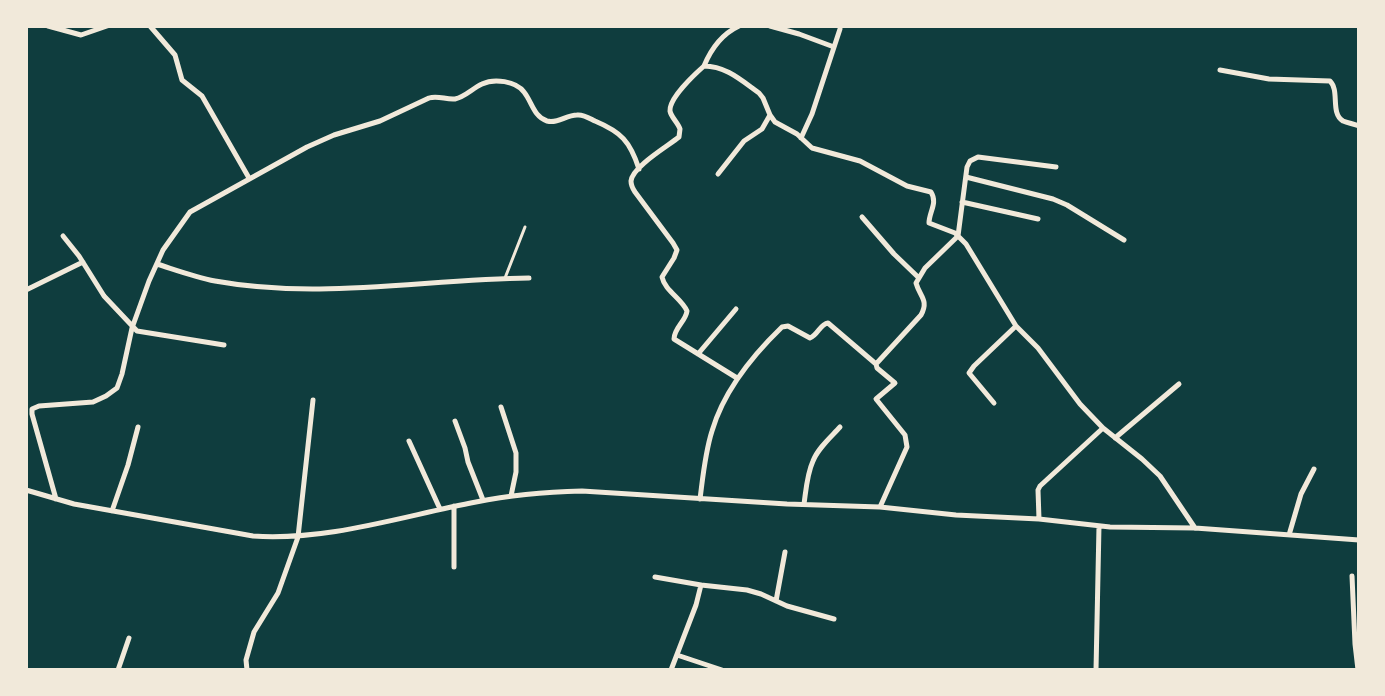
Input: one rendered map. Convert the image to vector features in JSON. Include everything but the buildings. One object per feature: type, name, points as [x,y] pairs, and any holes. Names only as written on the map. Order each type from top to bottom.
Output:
[{"type":"street","points":[[48,26],[81,35],[107,26]]},
{"type":"street","points":[[150,26],[175,56],[182,80],[202,96],[249,178]]},
{"type":"street","points":[[737,378],[674,339],[675,334],[686,317],[687,311],[684,304],[664,283],[662,277],[677,250],[674,243],[653,218],[632,188],[632,178],[639,169],[679,137],[680,129],[670,112],[671,106],[681,90],[704,66],[709,53],[718,42],[739,26]]},
{"type":"street","points":[[770,26],[834,47]]},
{"type":"street","points":[[801,138],[812,114],[840,29]]},
{"type":"street","points":[[704,66],[713,66],[728,71],[759,93],[775,122],[801,138],[812,148],[860,161],[907,186],[931,192],[934,203],[929,223],[958,236],[966,244],[1016,326],[1038,348],[1080,404],[1103,428],[1160,476],[1195,528]]},
{"type":"street","points":[[1220,70],[1269,79],[1330,81],[1334,89],[1338,116],[1343,121],[1359,126]]},
{"type":"street","points":[[56,499],[32,409],[39,406],[92,402],[112,392],[121,381],[132,328],[149,281],[170,239],[190,212],[249,178],[306,147],[334,135],[380,121],[429,98],[436,96],[456,99],[482,84],[495,81],[511,83],[520,88],[537,114],[546,121],[556,122],[578,115],[619,133],[629,144],[639,169]]},
{"type":"street","points":[[718,174],[744,141],[762,129],[770,115]]},
{"type":"street","points":[[876,364],[921,315],[925,308],[916,283],[925,268],[958,236],[970,161],[978,157],[1056,167]]},
{"type":"street","points":[[966,177],[1060,202],[1124,240]]},
{"type":"street","points":[[962,202],[1038,219]]},
{"type":"street","points":[[862,217],[894,254],[919,278]]},
{"type":"street","points":[[63,236],[83,262],[104,296],[132,328],[140,332],[224,344]]},
{"type":"street","points":[[26,290],[83,262]]},
{"type":"street","points":[[157,264],[215,281],[273,288],[330,289],[529,278]]},
{"type":"street","points":[[698,354],[736,309]]},
{"type":"street","points":[[700,499],[707,449],[712,430],[737,378],[780,330],[786,326],[810,338],[824,324],[828,323],[895,382],[876,399],[905,435],[907,441],[880,507]]},
{"type":"street","points":[[994,402],[969,373],[1016,326]]},
{"type":"street","points":[[1115,438],[1179,384]]},
{"type":"street","points":[[247,670],[246,660],[254,632],[278,593],[298,537],[313,400]]},
{"type":"street","points":[[501,407],[516,453],[516,472],[512,496]]},
{"type":"street","points":[[455,421],[483,500]]},
{"type":"street","points":[[112,511],[128,465],[138,427]]},
{"type":"street","points":[[804,504],[813,459],[840,427]]},
{"type":"street","points":[[1039,518],[1038,490],[1040,486],[1103,428]]},
{"type":"street","points":[[410,440],[440,509]]},
{"type":"street","points":[[1289,535],[1301,494],[1314,469]]},
{"type":"street","points":[[26,490],[56,499],[112,511],[253,536],[298,537],[351,529],[483,500],[550,492],[582,491],[700,499],[880,507],[956,514],[1039,518],[1098,526],[1195,528],[1359,540]]},
{"type":"street","points":[[454,506],[454,567]]},
{"type":"street","points":[[1096,670],[1098,526]]},
{"type":"street","points":[[776,601],[785,552]]},
{"type":"street","points":[[1352,576],[1358,670]]},
{"type":"street","points":[[655,577],[747,590],[787,606],[834,620]]},
{"type":"street","points":[[671,670],[696,605],[701,585]]},
{"type":"street","points":[[118,670],[129,638]]},
{"type":"street","points":[[677,655],[722,670]]},
{"type":"lane","points":[[506,278],[525,227]]}]
